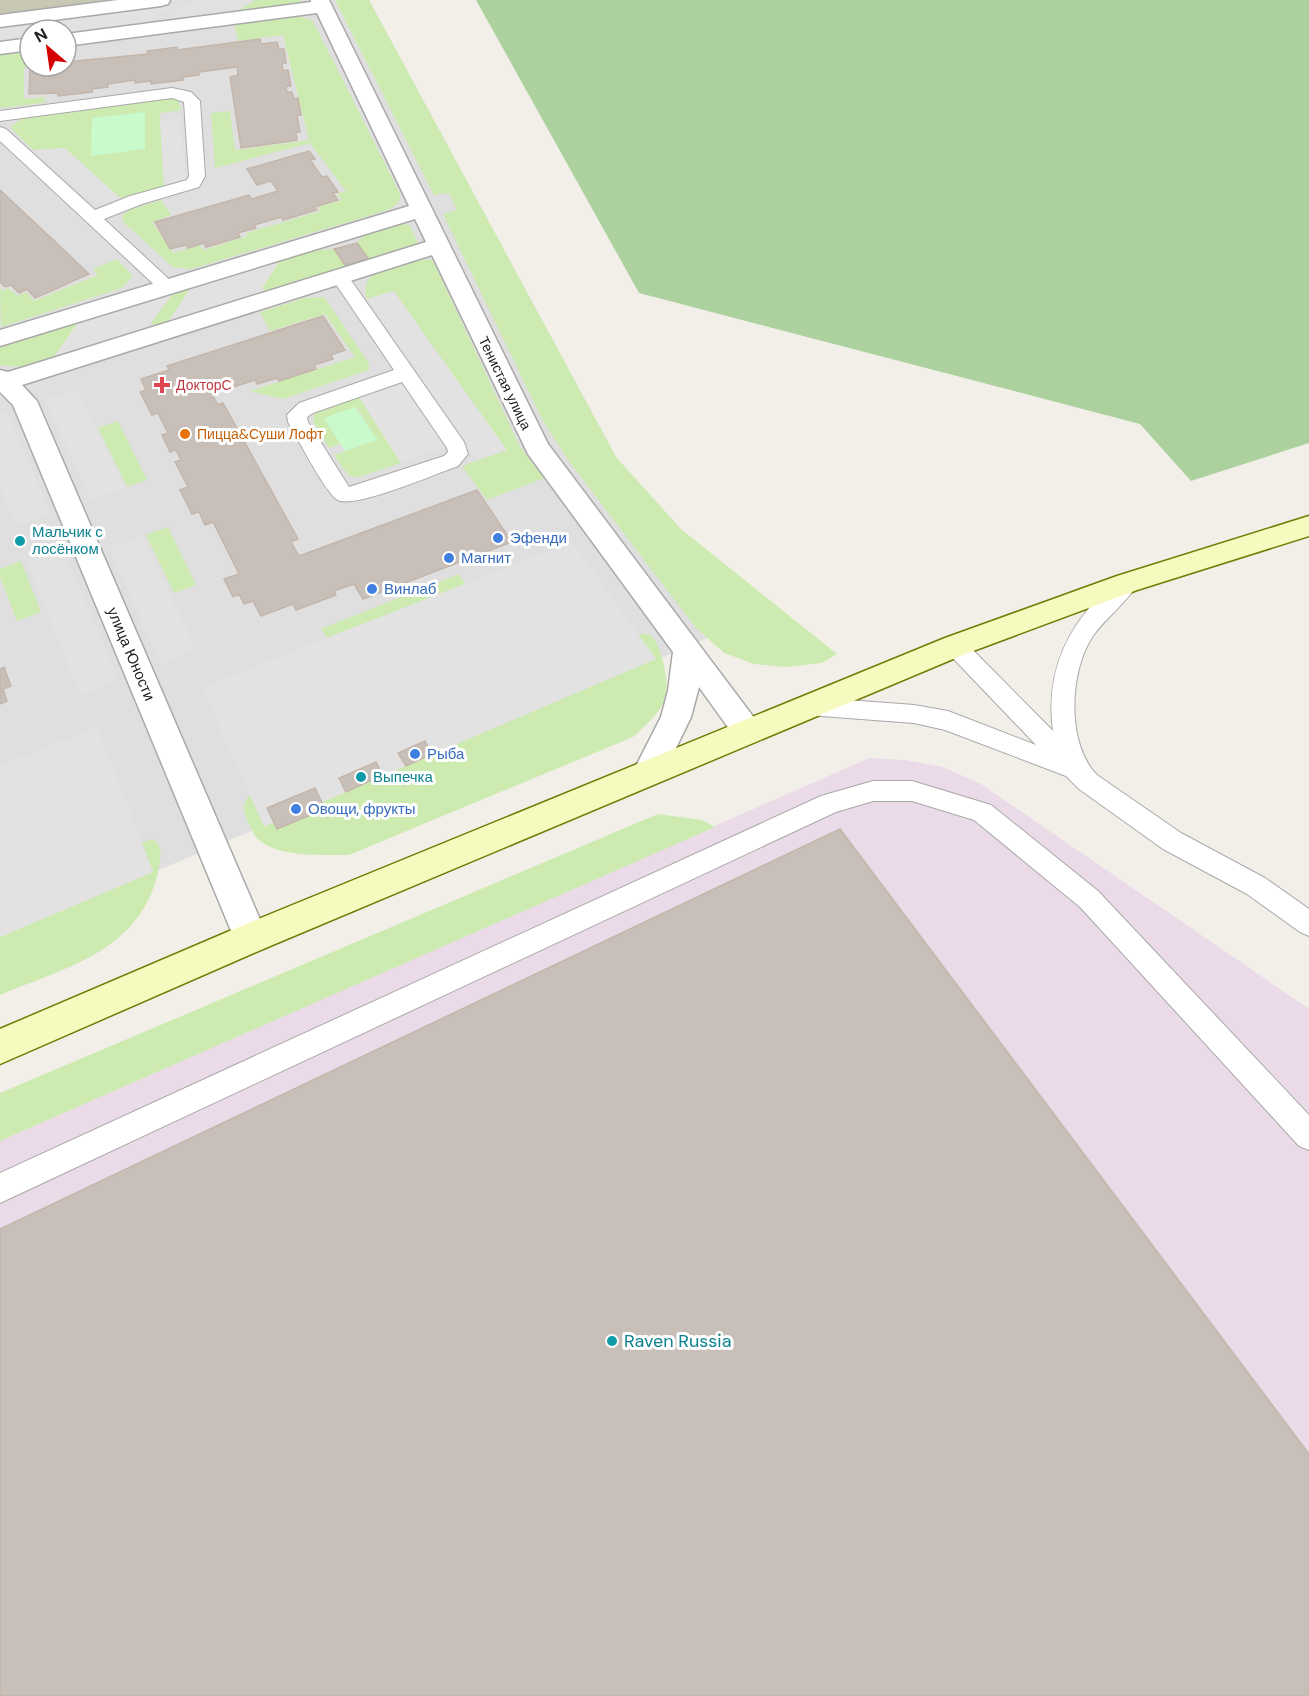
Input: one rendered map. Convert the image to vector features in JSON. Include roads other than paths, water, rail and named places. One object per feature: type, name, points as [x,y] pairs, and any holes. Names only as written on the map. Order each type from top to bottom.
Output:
[{"type":"street","points":[[0,21],[161,0]]},
{"type":"street","points":[[78,38],[322,3]]},
{"type":"street","name":"Тенистая улица","points":[[322,3],[420,210],[537,448],[747,731]]},
{"type":"street","points":[[0,48],[18,46]]},
{"type":"street","points":[[0,338],[420,210]]},
{"type":"street","points":[[2,381],[438,246]]},
{"type":"street","name":"улица Юности","points":[[2,381],[24,401],[251,938]]},
{"type":"street","points":[[0,1047],[251,938],[955,646],[1127,583],[1309,526]]},
{"type":"street","points":[[649,772],[676,717],[683,691],[688,651]]},
{"type":"lane","points":[[0,116],[172,93],[186,95],[192,101],[197,176],[194,183],[91,218]]},
{"type":"lane","points":[[0,132],[166,287]]},
{"type":"lane","points":[[340,277],[407,373],[457,447],[458,454],[451,461],[358,494],[345,495],[338,489],[298,422],[297,415],[306,408],[407,373]]},
{"type":"lane","points":[[1079,773],[1066,741],[1063,711],[1066,668],[1081,635],[1127,583]]},
{"type":"lane","points":[[955,646],[1088,782],[1172,841],[1256,886],[1309,924]]},
{"type":"lane","points":[[808,706],[914,714],[948,721],[1032,752],[1079,773]]},
{"type":"lane","points":[[0,1188],[830,803],[873,791],[912,791],[982,812],[1089,899],[1309,1136]]},
{"type":"place","name":"ДокторС","points":[[162,385]]},
{"type":"place","name":"Пицца&Суши Лофт","points":[[185,434]]},
{"type":"place","name":"Эфенди","points":[[498,538]]},
{"type":"place","name":"Мальчик с лосёнком","points":[[20,541]]},
{"type":"place","name":"Магнит","points":[[449,558]]},
{"type":"place","name":"Винлаб","points":[[372,589]]},
{"type":"place","name":"Рыба","points":[[415,754]]},
{"type":"place","name":"Выпечка","points":[[361,777]]},
{"type":"place","name":"Овощи, фрукты","points":[[296,809]]},
{"type":"place","name":"Raven Russia","points":[[612,1341]]}]
